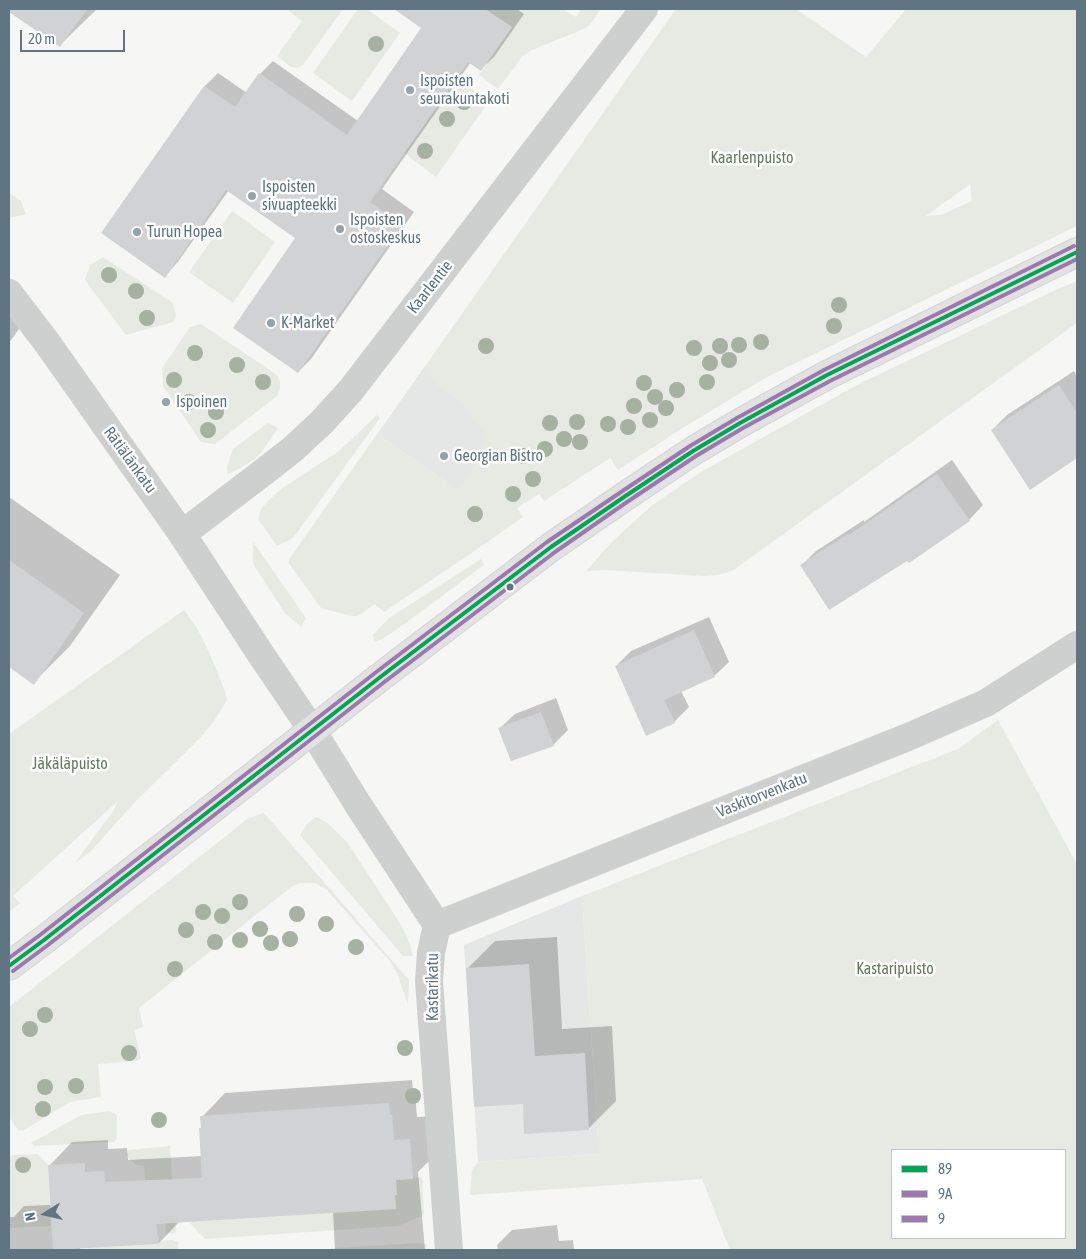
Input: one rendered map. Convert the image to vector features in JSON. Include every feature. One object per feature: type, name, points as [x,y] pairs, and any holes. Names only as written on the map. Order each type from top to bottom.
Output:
[{"type":"main road","points":[[9,966],[312,730],[551,548],[624,497],[693,451],[827,375],[1077,252]]},
{"type":"street","name":"Kaarlentie","points":[[182,534],[293,449],[322,422],[351,390],[644,9]]},
{"type":"street","name":"Rätiälänkatu","points":[[9,293],[48,344],[182,534],[312,730]]},
{"type":"street","name":"Vaskitorvenkatu","points":[[437,925],[986,703],[1077,645]]},
{"type":"street","points":[[312,730],[437,925]]},
{"type":"street","name":"Kastarikatu","points":[[437,925],[431,953],[429,981],[449,1250]]},
{"type":"shaded area","points":[[426,365],[510,426],[463,494],[377,434]]},
{"type":"shaded area","points":[[582,896],[599,1154],[478,1162],[464,945]]},
{"type":"green space","points":[[286,9],[343,9],[303,65],[297,68],[291,67],[277,56],[302,21]]},
{"type":"green space","points":[[358,9],[367,9],[400,33],[352,101],[313,73]]},
{"type":"green space","points":[[485,9],[562,9],[576,17],[581,9],[601,9],[586,28],[532,50],[522,57],[498,89],[479,75],[512,27]]},
{"type":"green space","name":"Kaarlenpuisto","points":[[676,9],[796,9],[866,57],[906,9],[1077,9],[1077,226],[765,378],[618,470],[610,458],[544,501],[539,494],[517,508],[523,517],[384,612],[375,604],[358,616],[321,608],[288,562],[377,434],[456,489],[463,485],[480,457],[485,433],[459,401],[434,383],[426,365]],"holes":[[[970,184],[972,201],[941,215],[926,216]]]},
{"type":"green space","points":[[457,79],[489,101],[436,177],[404,153]]},
{"type":"green space","points":[[9,193],[21,201],[26,214],[9,218]]},
{"type":"green space","points":[[232,211],[275,242],[233,303],[189,272]]},
{"type":"green space","points":[[103,257],[173,303],[176,316],[173,322],[126,335],[85,280],[90,265]]},
{"type":"green space","points":[[1077,281],[1077,323],[732,571],[704,576],[606,570],[586,571],[612,542],[651,506],[701,472],[857,385]]},
{"type":"green space","points":[[201,324],[277,375],[280,382],[277,396],[215,444],[201,442],[163,386],[162,368],[190,327]]},
{"type":"green space","points":[[377,415],[380,418],[296,534],[290,540],[277,546],[258,519],[261,509],[281,489],[339,451]]},
{"type":"green space","points":[[268,423],[278,428],[263,450],[255,459],[228,474],[227,467],[233,449]]},
{"type":"green space","points":[[253,542],[306,618],[301,627],[285,613],[255,567],[253,562]]},
{"type":"green space","points":[[481,559],[484,565],[396,630],[374,642],[373,635],[389,618]]},
{"type":"green space","name":"Jäkäläpuisto","points":[[184,610],[197,628],[209,652],[227,700],[214,721],[200,738],[134,803],[91,851],[74,864],[114,810],[118,801],[13,896],[20,903],[9,912],[9,734]]},
{"type":"green space","name":"Kastaripuisto","points":[[998,720],[1077,864],[1077,1250],[730,1250],[702,1179],[470,1195],[472,1170],[478,1162],[599,1154],[582,896],[958,749]]},
{"type":"green space","points":[[264,813],[409,980],[408,1005],[397,973],[389,960],[327,890],[315,883],[300,883],[291,887],[139,1008],[143,1027],[134,1030],[141,1058],[137,1061],[98,1064],[101,1097],[70,1102],[24,1130],[19,1131],[9,1117],[9,1007],[247,819]]},
{"type":"green space","points":[[316,817],[327,823],[347,842],[403,928],[413,956],[403,956],[300,835],[307,824]]},
{"type":"green space","points":[[110,1111],[117,1115],[117,1138],[114,1142],[34,1146],[31,1143],[81,1115]]},
{"type":"green space","points":[[170,1146],[176,1233],[166,1234],[164,1204],[157,1203],[155,1180],[145,1180],[144,1166],[136,1165],[126,1154],[129,1150]]},
{"type":"green space","points":[[38,1154],[48,1165],[51,1226],[9,1228],[9,1157],[12,1155]]},
{"type":"green space","points":[[422,1177],[424,1215],[398,1226],[205,1239],[189,1222],[396,1209],[396,1180]]},
{"type":"green space","points":[[172,1240],[178,1242],[178,1250],[56,1250],[159,1244],[159,1241]]},
{"type":"green space","points":[[426,1244],[427,1250],[322,1250],[334,1248]]},
{"type":"building","points":[[9,9],[87,9],[60,47],[9,12]]},
{"type":"building","name":"Ispoisten ostoskeskus","points":[[394,9],[485,9],[512,27],[481,71],[468,62],[370,202],[402,225],[298,373],[233,328],[295,238],[226,190],[165,278],[101,233],[204,86],[235,107],[259,73],[347,135],[421,28]]},
{"type":"building","points":[[1059,385],[1077,413],[1077,458],[1030,490],[991,430]]},
{"type":"building","points":[[937,474],[970,521],[909,563],[907,561],[829,610],[800,565],[849,535]]},
{"type":"building","points":[[9,560],[84,613],[34,685],[9,667]]},
{"type":"building","points":[[694,630],[715,677],[664,700],[675,723],[646,736],[615,666]]},
{"type":"building","points":[[541,712],[554,746],[511,761],[498,728]]},
{"type":"building","points":[[529,964],[535,1056],[585,1053],[589,1130],[524,1134],[523,1104],[474,1107],[466,968]]},
{"type":"building","points":[[389,1103],[394,1140],[410,1139],[413,1179],[396,1180],[396,1209],[156,1224],[159,1244],[53,1250],[48,1165],[85,1163],[85,1172],[104,1171],[105,1182],[202,1178],[200,1116]]},
{"type":"transit line","name":"9","points":[[9,958],[375,673],[547,542],[621,492],[690,446],[824,370],[1074,246]]},
{"type":"transit line","name":"89","points":[[9,966],[379,678],[551,547],[624,497],[693,451],[827,375],[1077,252]]},
{"type":"transit line","name":"9A","points":[[13,971],[383,683],[555,552],[627,502],[696,456],[830,381],[1077,259]]},
{"type":"place","name":"Ispoisten seurakuntakoti","points":[[410,90]]},
{"type":"place","name":"Ispoisten sivuapteekki","points":[[252,196]]},
{"type":"place","name":"Ispoisten ostoskeskus","points":[[340,229]]},
{"type":"place","name":"Turun Hopea","points":[[137,232]]},
{"type":"place","name":"K-Market","points":[[271,323]]},
{"type":"place","name":"Ispoinen","points":[[166,402]]},
{"type":"place","name":"Georgian Bistro","points":[[444,456]]}]
